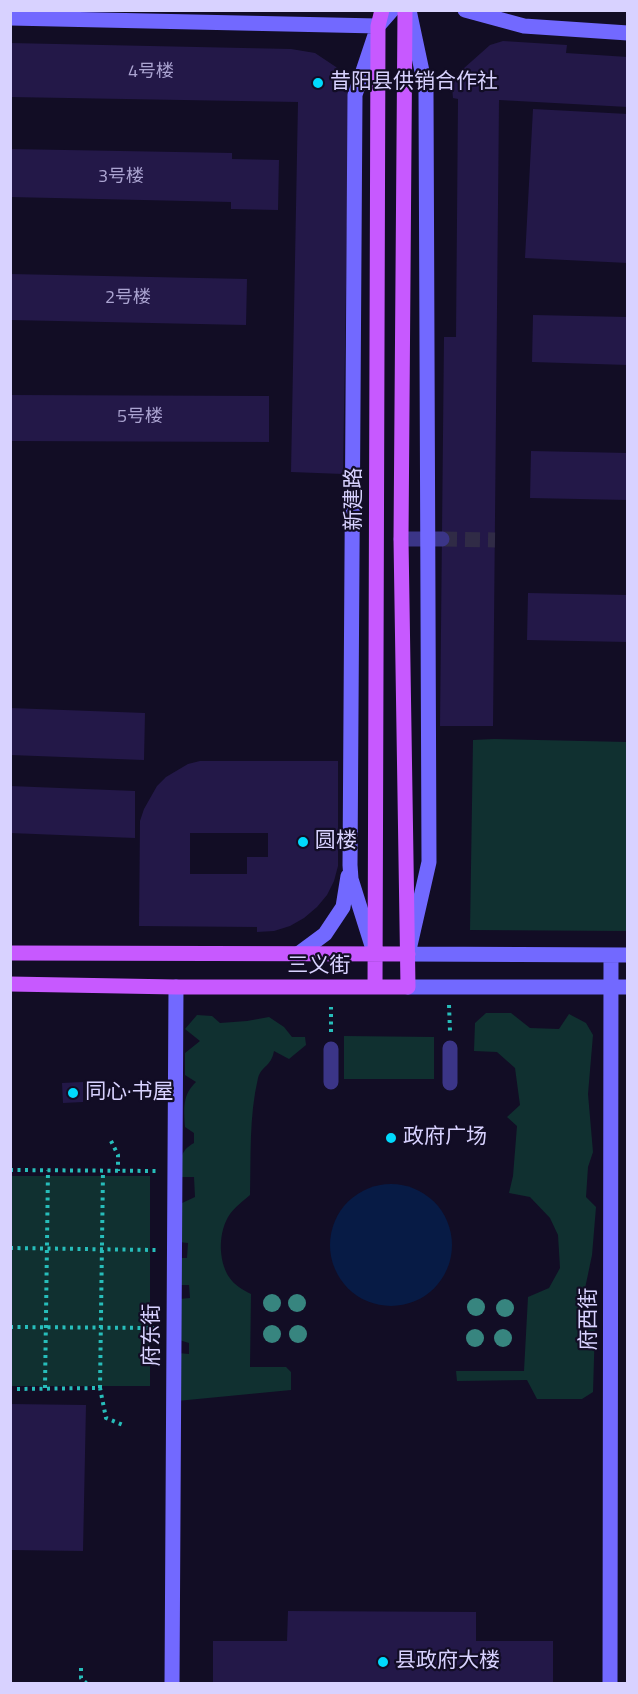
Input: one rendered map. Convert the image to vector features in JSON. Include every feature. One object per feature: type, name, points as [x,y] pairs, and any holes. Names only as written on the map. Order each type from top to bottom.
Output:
[{"type":"main road","name":"新建路","points":[[375,987],[378,26],[382,10]]},
{"type":"main road","points":[[375,955],[351,879],[350,865],[355,95],[378,26],[392,10]]},
{"type":"main road","points":[[407,10],[400,539],[408,987]]},
{"type":"main road","points":[[407,10],[426,90],[434,539],[429,862],[408,954]]},
{"type":"main road","points":[[465,10],[524,26],[627,33]]},
{"type":"main road","points":[[10,18],[378,26]]},
{"type":"main road","points":[[298,954],[326,934],[343,907],[350,865]]},
{"type":"main road","name":"三义街","points":[[10,953],[627,955]]},
{"type":"main road","name":"府西街","points":[[610,1683],[611,955]]},
{"type":"main road","name":"三义街","points":[[10,984],[331,988],[627,987]]},
{"type":"main road","name":"府东街","points":[[172,1683],[176,987]]},
{"type":"street","points":[[400,539],[434,539]]},
{"type":"street","points":[[450,1048],[450,1083]]},
{"type":"street","points":[[331,1049],[331,1082]]},
{"type":"path","points":[[449,987],[450,1048]]},
{"type":"path","points":[[331,988],[331,1049]]},
{"type":"path","points":[[111,1141],[118,1155],[118,1171]]},
{"type":"path","points":[[10,1170],[175,1172]]},
{"type":"path","points":[[45,1388],[48,1170]]},
{"type":"path","points":[[103,1171],[100,1388],[106,1418],[123,1425]]},
{"type":"path","points":[[10,1248],[175,1250]]},
{"type":"path","points":[[10,1327],[174,1329]]},
{"type":"path","points":[[17,1389],[100,1388]]},
{"type":"path","points":[[81,1668],[81,1678],[87,1683]]},
{"type":"green space","points":[[473,740],[627,742],[627,931],[470,930]]},
{"type":"green space","points":[[486,1013],[511,1013],[530,1028],[559,1029],[569,1014],[586,1023],[593,1035],[588,1094],[593,1152],[588,1167],[586,1197],[596,1207],[592,1255],[583,1298],[583,1314],[595,1325],[593,1392],[582,1399],[537,1399],[527,1380],[457,1381],[456,1371],[524,1371],[528,1297],[549,1288],[560,1268],[558,1235],[550,1218],[530,1197],[509,1193],[513,1176],[517,1126],[507,1117],[520,1105],[515,1068],[497,1052],[474,1051],[475,1023]]},
{"type":"green space","points":[[197,1015],[212,1016],[220,1023],[269,1017],[284,1027],[292,1037],[305,1037],[306,1045],[289,1059],[274,1051],[271,1060],[258,1078],[252,1122],[250,1195],[237,1206],[226,1221],[221,1246],[225,1270],[229,1277],[236,1285],[251,1294],[250,1367],[286,1367],[291,1372],[291,1390],[177,1401],[178,1353],[189,1354],[189,1343],[176,1339],[179,1299],[190,1298],[189,1285],[178,1285],[179,1258],[187,1258],[188,1243],[179,1242],[180,1204],[195,1197],[194,1177],[181,1177],[183,1153],[194,1143],[194,1133],[185,1127],[185,1103],[188,1092],[196,1082],[185,1075],[185,1053],[200,1041],[185,1029]]},
{"type":"green space","points":[[344,1036],[434,1037],[434,1079],[344,1079]]},
{"type":"green space","points":[[11,1176],[150,1176],[150,1386],[11,1386]]},
{"type":"water","points":[[391,1184],[414,1189],[434,1202],[447,1222],[452,1245],[447,1268],[434,1288],[414,1301],[391,1306],[368,1301],[348,1288],[335,1268],[330,1245],[335,1222],[348,1202],[368,1189]]},
{"type":"building","points":[[503,41],[567,45],[566,53],[628,57],[628,107],[499,100],[493,726],[440,726],[444,337],[456,337],[458,99],[453,98],[452,86],[463,69],[490,45]]},
{"type":"building","points":[[10,43],[291,49],[315,53],[336,67],[348,89],[349,100],[343,474],[291,472],[298,102],[10,97]]},
{"type":"building","points":[[533,109],[628,114],[628,263],[525,258]]},
{"type":"building","points":[[10,149],[232,153],[232,159],[279,160],[278,210],[231,209],[231,202],[10,197]]},
{"type":"building","points":[[10,274],[247,279],[246,325],[10,320]]},
{"type":"building","points":[[533,315],[628,317],[628,365],[532,362]]},
{"type":"building","points":[[10,395],[269,396],[269,442],[10,441]]},
{"type":"building","points":[[531,451],[628,453],[628,500],[530,498]]},
{"type":"building","points":[[528,593],[628,595],[628,642],[527,640]]},
{"type":"building","points":[[10,708],[145,713],[144,760],[10,755]]},
{"type":"building","name":"圆楼","points":[[200,761],[338,761],[338,866],[327,895],[304,918],[274,931],[257,932],[257,927],[139,926],[140,821],[157,786],[166,777],[188,764]],"holes":[[[190,833],[268,833],[268,857],[247,857],[247,874],[190,874]]]},
{"type":"building","points":[[10,786],[135,791],[135,838],[10,833]]},
{"type":"building","name":"同心·书屋","points":[[83,1082],[83,1102],[63,1103],[62,1083]]},
{"type":"building","points":[[10,1404],[86,1405],[83,1551],[10,1550]]},
{"type":"building","name":"县政府大楼","points":[[288,1611],[476,1612],[476,1641],[553,1641],[553,1684],[213,1684],[213,1641],[287,1641]]},
{"type":"tunnel","points":[[442,539],[495,540]]},
{"type":"place","name":"昔阳县供销合作社","points":[[318,83]]},
{"type":"place","name":"圆楼","points":[[303,842]]},
{"type":"place","name":"同心·书屋","points":[[73,1093]]},
{"type":"place","name":"政府广场","points":[[391,1138]]},
{"type":"place","name":"县政府大楼","points":[[383,1662]]}]
